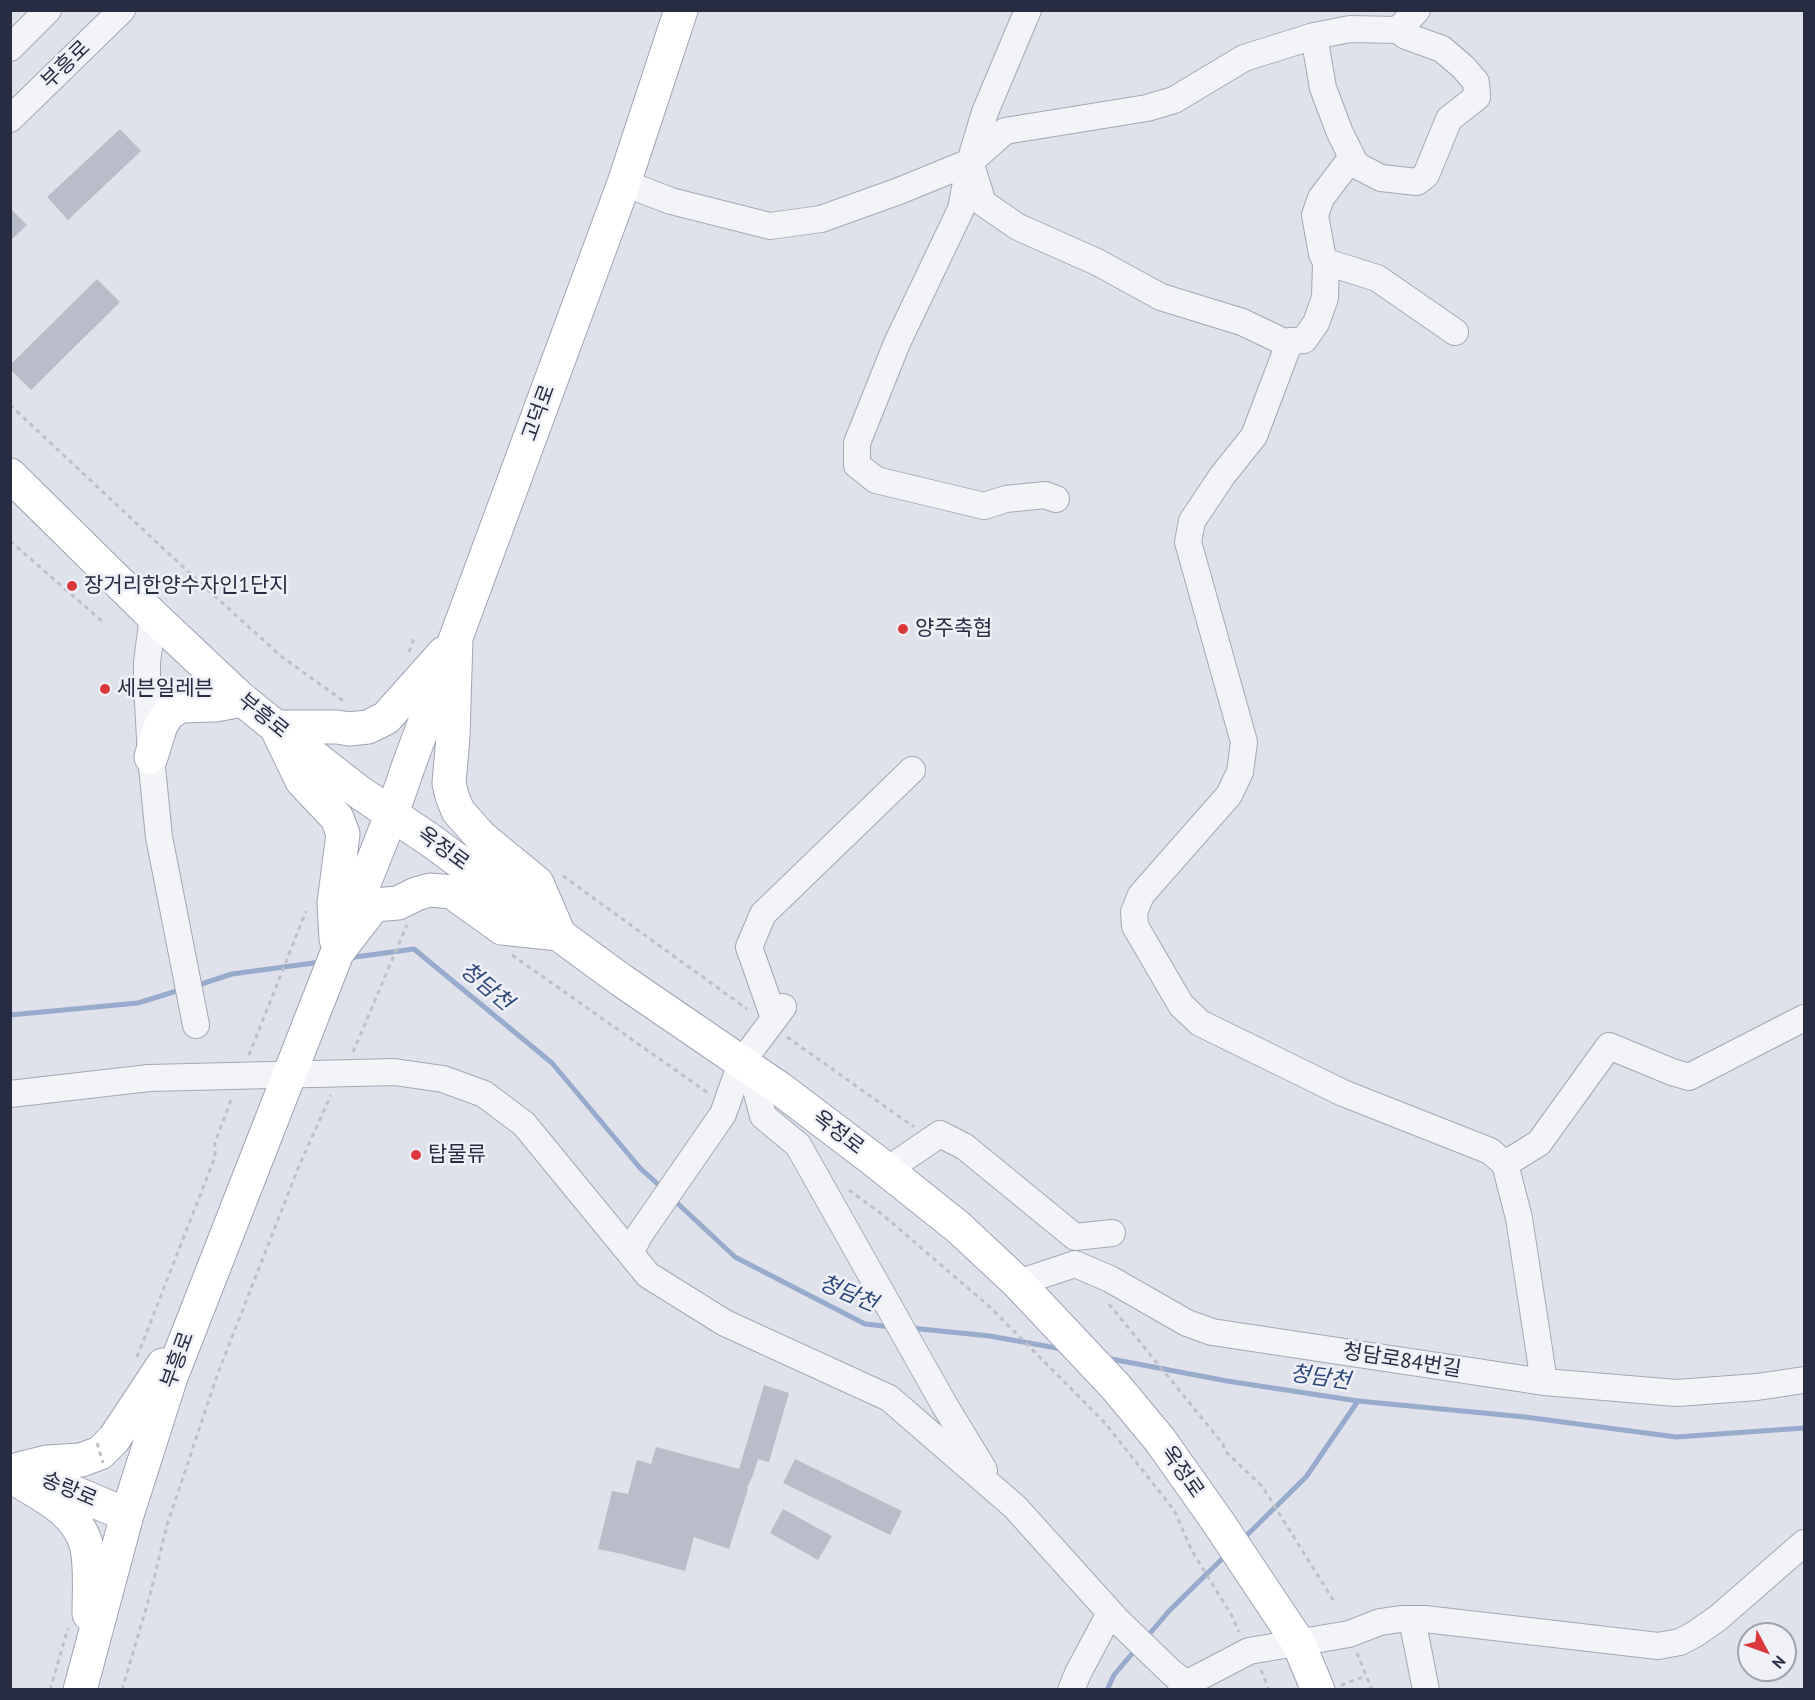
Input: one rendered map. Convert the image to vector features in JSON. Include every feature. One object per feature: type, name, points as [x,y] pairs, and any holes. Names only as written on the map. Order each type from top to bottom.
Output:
[{"type":"main road","name":"고덕로","points":[[393,814],[407,770],[624,183],[681,10]]},
{"type":"main road","name":"부흥로","points":[[10,475],[70,536],[243,700],[359,792],[393,814]]},
{"type":"main road","points":[[337,953],[334,903],[343,834],[337,818],[327,805],[302,781],[276,727],[349,729],[368,727],[386,718],[456,638]]},
{"type":"main road","points":[[337,953],[374,905],[398,903],[430,890],[452,892],[502,928],[559,934],[537,884],[482,837],[458,811],[452,796],[450,783],[456,638]]},
{"type":"main road","points":[[151,757],[161,726],[168,714],[180,706],[215,705],[243,700]]},
{"type":"main road","points":[[337,953],[376,850],[393,814]]},
{"type":"main road","name":"옥정로","points":[[393,814],[630,986],[778,1088],[958,1227],[1026,1291],[1116,1387],[1160,1440],[1291,1632]]},
{"type":"main road","name":"부흥로","points":[[80,1689],[127,1515],[171,1377],[337,953]]},
{"type":"main road","points":[[13,1470],[47,1462],[81,1460],[100,1453],[129,1419],[192,1321]]},
{"type":"main road","points":[[13,1470],[55,1503],[78,1525],[87,1548],[89,1656]]},
{"type":"main road","name":"송랑로","points":[[13,1470],[127,1515]]},
{"type":"main road","points":[[1291,1632],[1328,1688]]},
{"type":"street","name":"부흥로","points":[[10,119],[122,10]]},
{"type":"street","points":[[1028,10],[985,112],[970,162],[961,209],[897,343],[857,443],[857,465],[876,480],[984,506],[1006,499],[1045,495],[1056,499]]},
{"type":"street","points":[[1398,30],[1417,10]]},
{"type":"street","points":[[10,48],[46,11]]},
{"type":"street","points":[[624,183],[670,201],[770,226],[821,219],[970,162],[1005,131],[1147,108],[1174,100],[1244,58],[1314,36],[1350,29],[1398,30],[1406,36],[1442,49],[1476,82],[1477,97],[1449,119],[1426,175],[1417,182],[1380,178],[1356,165],[1340,133],[1323,88],[1314,36]]},
{"type":"street","points":[[970,162],[984,203],[1018,227],[1097,262],[1161,297],[1242,322],[1284,342],[1304,340],[1316,323],[1325,298],[1326,262],[1322,255],[1315,215],[1321,198],[1352,157]]},
{"type":"street","points":[[1326,262],[1377,278],[1455,332]]},
{"type":"street","points":[[1290,341],[1254,436],[1222,476],[1192,521],[1188,542],[1244,742],[1240,772],[1229,795],[1142,895],[1134,912],[1135,926],[1181,1005],[1200,1023],[1343,1093],[1490,1151],[1505,1164],[1519,1218],[1544,1382]]},
{"type":"street","points":[[153,616],[147,662],[151,757],[159,837],[196,1024]]},
{"type":"street","points":[[635,1243],[723,1114],[746,1066],[778,1012],[748,947],[763,914],[912,770]]},
{"type":"street","points":[[1505,1164],[1539,1143],[1609,1046],[1689,1077],[1804,1018]]},
{"type":"street","points":[[746,1066],[763,1116],[798,1145],[945,1406],[996,1491]]},
{"type":"street","points":[[10,1094],[149,1078],[394,1072],[443,1080],[484,1094],[524,1124],[635,1243],[648,1275],[725,1323],[889,1398],[1015,1507],[1113,1616],[1182,1684],[1291,1632],[1348,1634],[1380,1622],[1412,1619],[1658,1646],[1680,1642],[1718,1618],[1804,1543]]},
{"type":"street","points":[[887,1170],[940,1134],[965,1147],[1075,1237],[1112,1233]]},
{"type":"street","name":"청담로84번길","points":[[1026,1291],[1075,1264],[1110,1279],[1187,1323],[1212,1332],[1544,1382],[1677,1393],[1757,1387],[1804,1380]]},
{"type":"street","points":[[1071,1689],[1078,1673],[1113,1616]]},
{"type":"street","points":[[1412,1619],[1426,1689]]},
{"type":"path","points":[[10,405],[282,657],[348,704]]},
{"type":"path","points":[[10,541],[103,622]]},
{"type":"path","points":[[136,1358],[215,1157],[215,1143],[240,1076],[306,911]]},
{"type":"path","points":[[122,1689],[150,1596],[167,1525],[218,1373],[299,1166],[357,1045],[410,917]]},
{"type":"path","points":[[1112,1307],[1226,1450],[1262,1486],[1335,1603]]},
{"type":"path","points":[[991,1308],[1105,1423],[1174,1510],[1192,1551],[1232,1616],[1241,1637]]},
{"type":"path","points":[[97,1436],[103,1463]]},
{"type":"path","points":[[1357,1653],[1372,1689]]},
{"type":"path","points":[[1261,1670],[1269,1689]]},
{"type":"path","points":[[1328,1688],[1366,1676]]},
{"type":"building","points":[[120,129],[141,151],[68,220],[47,197]]},
{"type":"building","points":[[10,208],[27,225],[10,241]]},
{"type":"building","points":[[97,279],[120,302],[31,390],[10,369],[10,365]]},
{"type":"building","points":[[764,1385],[789,1393],[769,1462],[758,1459],[729,1549],[694,1537],[685,1571],[598,1549],[612,1491],[628,1494],[637,1460],[651,1464],[656,1447],[739,1469]]},
{"type":"building","points":[[795,1459],[902,1511],[890,1535],[783,1483]]},
{"type":"building","points":[[783,1509],[832,1536],[818,1560],[770,1533]]},
{"type":"waterway","name":"청담천","points":[[348,958],[414,949],[552,1063],[640,1168],[663,1189]]},
{"type":"waterway","name":"청담천","points":[[195,986],[232,974],[321,962]]},
{"type":"waterway","name":"청담천","points":[[10,1015],[138,1003],[183,989]]},
{"type":"waterway","name":"청담천","points":[[674,1200],[735,1257],[865,1324],[892,1327]]},
{"type":"waterway","name":"청담천","points":[[911,1328],[990,1336],[1062,1349]]},
{"type":"waterway","name":"청담천","points":[[1106,1358],[1227,1381],[1358,1401],[1525,1417],[1676,1437],[1804,1428]]},
{"type":"waterway","points":[[1243,1539],[1306,1477],[1358,1401]]},
{"type":"waterway","points":[[1146,1638],[1169,1611],[1227,1554]]},
{"type":"waterway","points":[[1107,1690],[1114,1675],[1136,1649]]},
{"type":"place","name":"장거리한양수자인1단지","points":[[72,586]]},
{"type":"place","name":"양주축협","points":[[903,629]]},
{"type":"place","name":"세븐일레븐","points":[[105,689]]},
{"type":"place","name":"탑물류","points":[[416,1155]]}]
